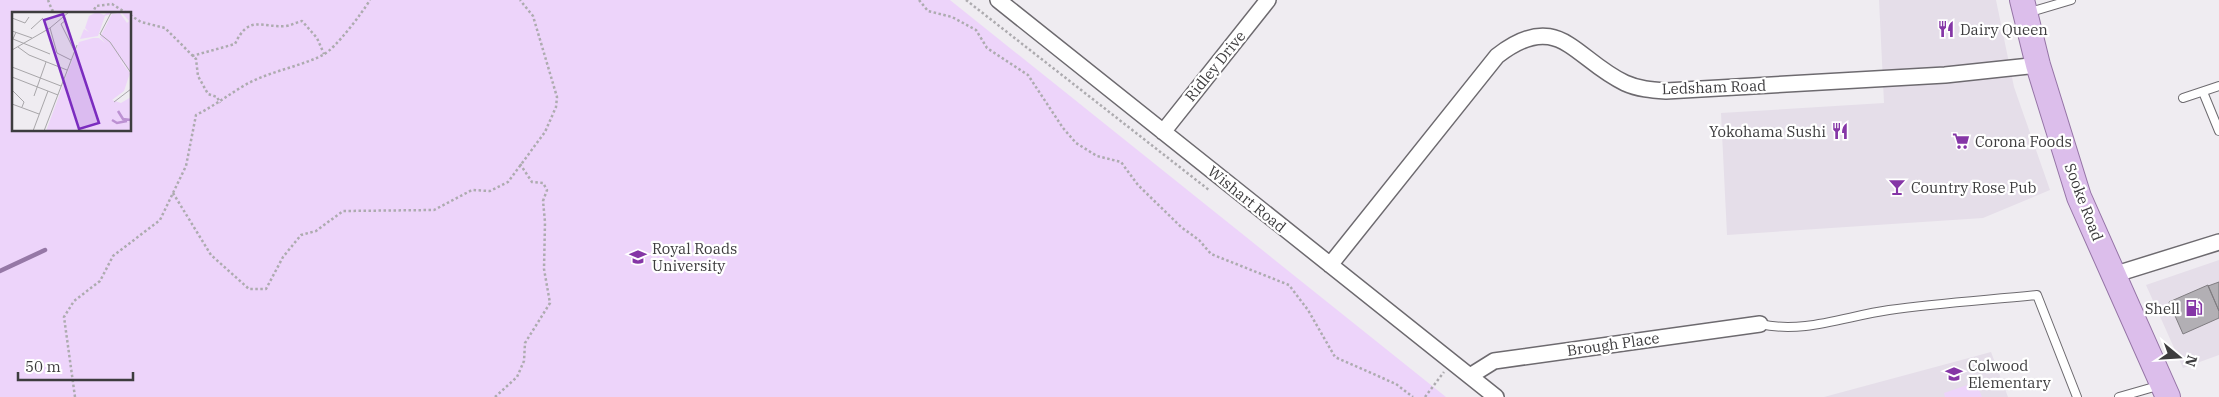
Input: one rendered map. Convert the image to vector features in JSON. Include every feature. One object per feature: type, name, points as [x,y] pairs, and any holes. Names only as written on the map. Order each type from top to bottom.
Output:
[{"type":"main road","name":"Sooke Road","points":[[2023,7],[2038,66],[2079,197],[2165,391]]},
{"type":"street","name":"Wishart Road","points":[[998,0],[1496,397]]},
{"type":"street","name":"Ridley Drive","points":[[1163,132],[1268,0]]},
{"type":"street","name":"Ledsham Road","points":[[1330,265],[1497,56],[1514,43],[1531,37],[1548,36],[1567,43],[1623,82],[1639,88],[1666,91],[1945,75],[2038,66]]},
{"type":"street","points":[[2113,275],[2219,242]]},
{"type":"street","name":"Brough Place","points":[[1470,376],[1494,362],[1760,324]]},
{"type":"lane","points":[[2023,7],[2070,0]]},
{"type":"lane","points":[[2183,98],[2219,86]]},
{"type":"lane","points":[[2203,92],[2219,130]]},
{"type":"lane","points":[[1760,324],[1777,328],[1830,323],[1888,310],[2037,295],[2077,397]]},
{"type":"lane","points":[[2119,397],[2165,391]]},
{"type":"path","points":[[48,0],[52,10],[56,12]]},
{"type":"path","points":[[75,397],[64,317],[74,301],[100,281],[114,256],[160,220],[186,166],[196,115],[220,103],[245,85],[283,68],[324,54],[358,17],[370,0]]},
{"type":"path","points":[[173,194],[211,255],[249,289],[266,289],[283,257],[301,235],[316,231],[343,211],[434,210],[472,190],[490,191],[508,182],[545,132],[556,107],[557,97],[533,16],[520,0]]},
{"type":"path","points":[[919,0],[928,11],[952,16],[976,30],[988,48],[1028,75],[1063,128],[1076,143],[1097,156],[1121,162],[1138,185],[1181,227],[1199,240],[1211,254],[1289,285],[1308,310],[1335,356],[1396,384],[1413,397]]},
{"type":"path","points":[[93,12],[96,6],[112,4],[126,12]]},
{"type":"path","points":[[131,15],[141,22],[165,28],[196,59],[198,76],[208,94],[217,97],[220,103]]},
{"type":"path","points":[[192,56],[235,44],[241,31],[253,24],[287,26],[302,21],[317,38],[324,54]]},
{"type":"path","points":[[495,397],[517,377],[524,361],[525,343],[550,303],[544,269],[543,200],[547,190],[543,183],[532,182],[520,164]]},
{"type":"path","points":[[1425,397],[1452,362]]},
{"type":"shaded area","name":"Royal Roads University","points":[[0,0],[950,0],[1446,397],[0,397]]},
{"type":"shaded area","points":[[1879,0],[1996,0],[2014,87],[2050,190],[1983,218],[1727,235],[1721,113],[1884,103]]},
{"type":"shaded area","points":[[2219,260],[2219,355],[2183,368],[2146,285]]},
{"type":"shaded area","name":"Colwood Elementary","points":[[1991,352],[2008,397],[1824,397]]},
{"type":"shaded area","points":[[1976,382],[1982,397],[1945,397],[1944,393]]},
{"type":"building","points":[[2219,282],[2219,311],[2208,286]]},
{"type":"building","points":[[2208,285],[2219,311],[2219,318],[2183,334],[2169,302]]},
{"type":"waterway","points":[[0,271],[45,250]]},
{"type":"place","name":"Dairy Queen","points":[[1946,29]]},
{"type":"place","name":"Yokohama Sushi","points":[[1840,131]]},
{"type":"place","name":"Corona Foods","points":[[1961,141]]},
{"type":"place","name":"Country Rose Pub","points":[[1897,187]]},
{"type":"place","name":"Royal Roads University","points":[[638,257]]},
{"type":"place","name":"Shell","points":[[2194,308]]},
{"type":"place","name":"Colwood Elementary","points":[[1954,374]]}]
